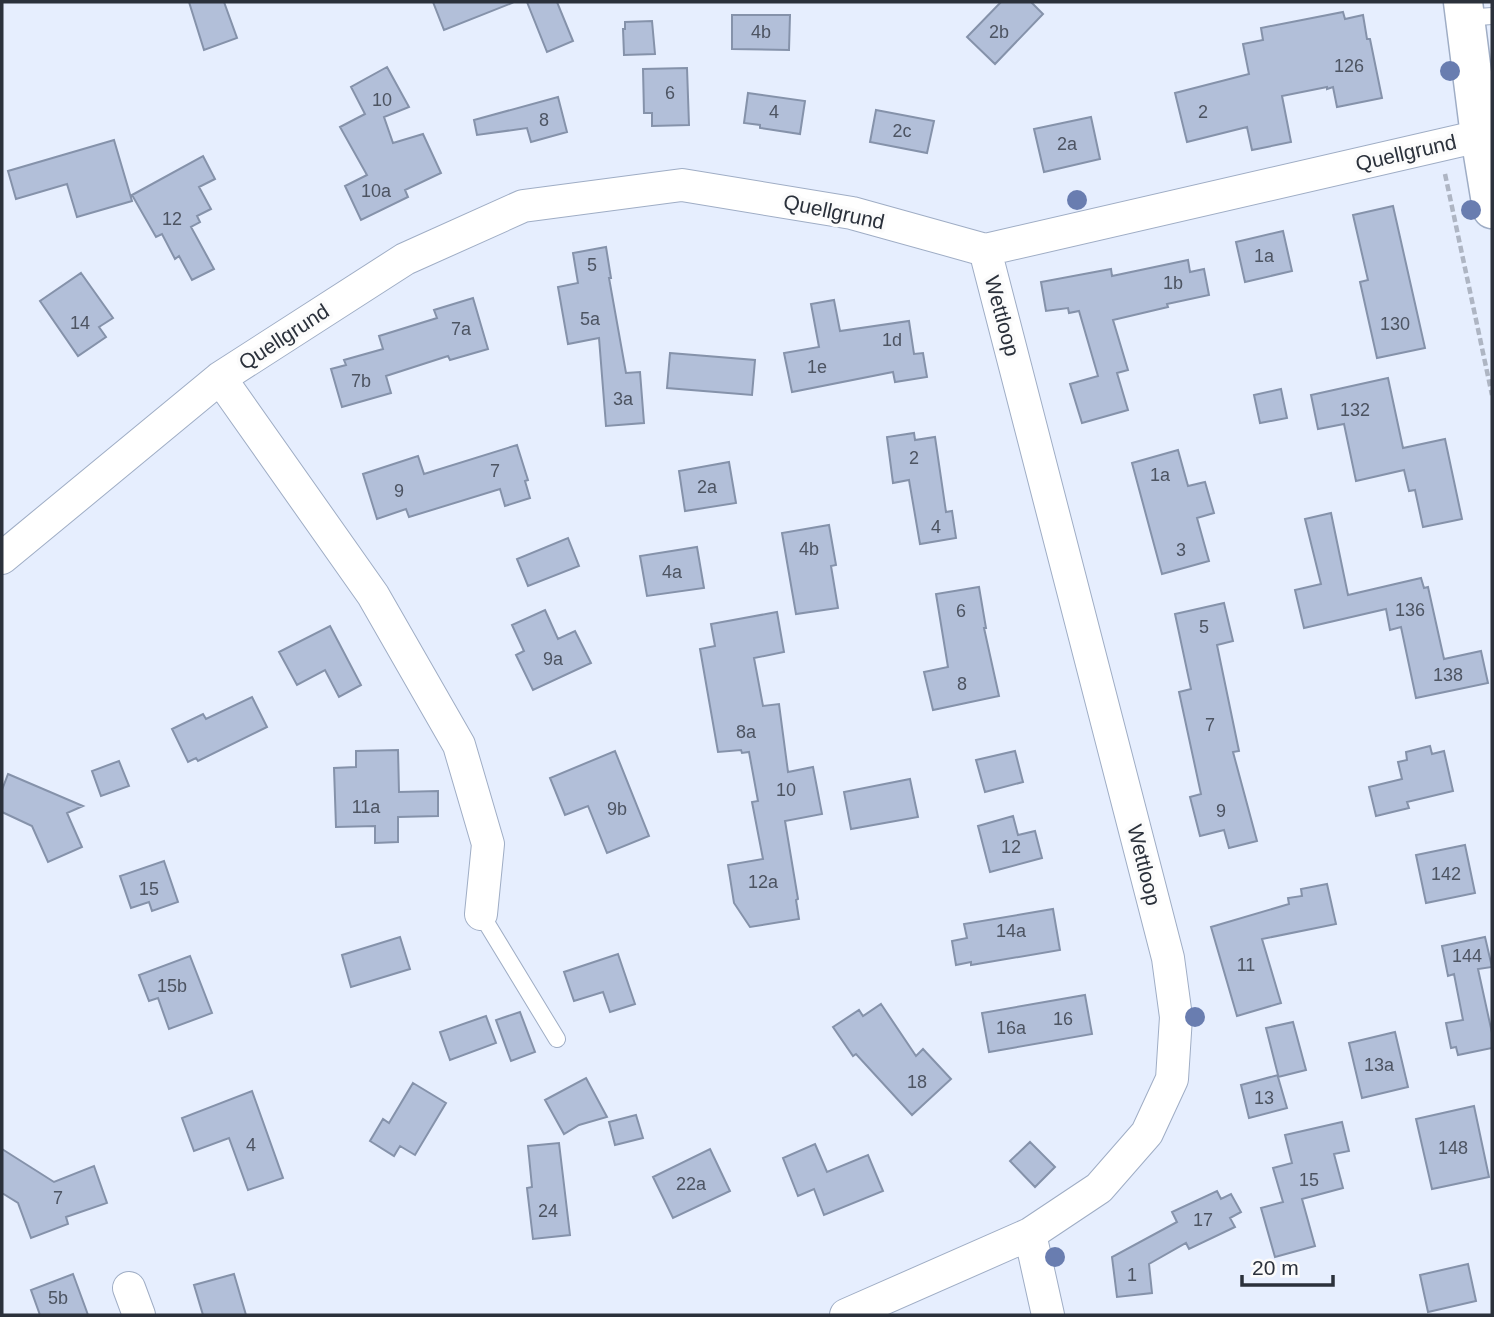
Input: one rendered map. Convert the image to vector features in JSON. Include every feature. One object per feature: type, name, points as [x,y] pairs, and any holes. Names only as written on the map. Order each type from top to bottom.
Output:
[{"type":"street","points":[[1473,12],[1480,136],[1492,209]]},
{"type":"street","name":"Quellgrund","points":[[2,558],[220,378],[405,259],[523,206],[682,185],[852,213],[985,250],[1480,136]]},
{"type":"street","name":"Wettloop","points":[[846,1315],[1030,1234],[1099,1188],[1147,1133],[1172,1079],[1176,1017],[1168,958],[985,250]]},
{"type":"street","name":"Quellgrund","points":[[220,378],[373,595],[459,746],[488,844],[481,914]]},
{"type":"street","points":[[1030,1234],[1048,1315]]},
{"type":"lane","points":[[481,914],[557,1039]]},
{"type":"building","points":[[189,2],[224,2],[237,38],[204,50]]},
{"type":"building","points":[[433,2],[511,2],[512,3],[444,30]]},
{"type":"building","points":[[527,2],[557,2],[573,41],[547,52]]},
{"type":"building","points":[[1001,2],[1031,2],[1043,14],[995,64],[967,37]]},
{"type":"building","points":[[1343,12],[1345,19],[1363,15],[1382,98],[1337,107],[1333,87],[1282,96],[1291,142],[1252,150],[1247,127],[1187,142],[1175,93],[1249,74],[1243,44],[1263,40],[1261,28]]},
{"type":"building","points":[[732,15],[790,15],[789,50],[732,49]]},
{"type":"building","points":[[652,21],[655,54],[624,55],[625,22]]},
{"type":"building","points":[[387,67],[409,107],[384,117],[393,143],[423,134],[441,173],[405,190],[408,197],[361,220],[345,186],[367,175],[340,127],[365,114],[351,87]]},
{"type":"building","points":[[687,68],[689,125],[652,126],[652,113],[644,113],[643,69]]},
{"type":"building","points":[[748,93],[805,101],[800,134],[744,123]]},
{"type":"building","points":[[558,97],[567,132],[531,142],[527,128],[477,135],[474,120]]},
{"type":"building","points":[[876,110],[934,121],[927,153],[870,142]]},
{"type":"building","points":[[1091,117],[1100,159],[1044,172],[1034,129]]},
{"type":"building","points":[[114,140],[132,201],[77,217],[67,184],[16,199],[8,171]]},
{"type":"building","points":[[203,156],[215,179],[199,187],[211,209],[197,216],[200,222],[191,227],[214,269],[192,280],[179,256],[175,259],[162,234],[156,237],[132,195]]},
{"type":"building","points":[[1393,206],[1425,348],[1377,358],[1360,282],[1368,280],[1353,215]]},
{"type":"building","points":[[1283,231],[1292,271],[1245,282],[1236,242]]},
{"type":"building","points":[[606,247],[626,373],[640,372],[644,423],[606,426],[599,338],[568,344],[558,287],[578,283],[573,253]]},
{"type":"building","points":[[1188,260],[1190,272],[1204,269],[1209,295],[1113,320],[1128,370],[1117,373],[1128,410],[1082,423],[1070,384],[1098,376],[1079,311],[1069,313],[1068,308],[1046,311],[1041,282],[1111,269],[1112,276]]},
{"type":"building","points":[[81,273],[113,318],[99,327],[106,337],[78,356],[40,301]]},
{"type":"building","points":[[473,298],[488,349],[450,360],[448,356],[386,376],[391,393],[342,407],[331,369],[346,365],[344,360],[383,349],[379,336],[437,318],[434,310]]},
{"type":"building","points":[[834,300],[840,331],[909,321],[914,354],[923,353],[927,377],[895,382],[893,372],[792,392],[784,353],[819,347],[811,304]]},
{"type":"building","points":[[670,353],[755,360],[752,395],[667,388]]},
{"type":"building","points":[[1388,378],[1403,448],[1445,439],[1462,519],[1423,527],[1415,490],[1409,491],[1404,470],[1356,481],[1344,424],[1318,429],[1311,395]]},
{"type":"building","points":[[1281,389],[1287,418],[1260,423],[1254,395]]},
{"type":"building","points":[[914,433],[915,440],[935,437],[946,512],[952,511],[956,538],[920,544],[909,480],[893,483],[887,437]]},
{"type":"building","points":[[517,445],[528,480],[525,481],[530,498],[505,506],[500,489],[409,517],[406,509],[377,519],[363,474],[418,456],[424,474]]},
{"type":"building","points":[[1178,450],[1188,486],[1205,482],[1214,513],[1197,518],[1209,561],[1162,574],[1132,463]]},
{"type":"building","points":[[729,462],[736,503],[685,511],[679,471]]},
{"type":"building","points":[[1331,513],[1348,595],[1421,578],[1424,588],[1428,587],[1444,659],[1481,651],[1488,683],[1416,698],[1401,627],[1390,630],[1386,609],[1304,628],[1295,590],[1321,584],[1305,519]]},
{"type":"building","points":[[829,525],[836,565],[831,566],[838,608],[796,614],[782,533]]},
{"type":"building","points":[[568,538],[579,566],[528,586],[517,559]]},
{"type":"building","points":[[697,547],[704,588],[647,596],[640,556]]},
{"type":"building","points":[[979,587],[984,628],[999,696],[933,710],[924,672],[948,667],[936,594]]},
{"type":"building","points":[[1224,603],[1233,641],[1217,645],[1239,751],[1233,752],[1257,841],[1229,848],[1224,830],[1200,836],[1190,797],[1201,794],[1179,692],[1191,689],[1175,614]]},
{"type":"building","points":[[545,610],[558,639],[575,631],[591,663],[533,690],[516,655],[524,651],[512,625]]},
{"type":"building","points":[[777,612],[784,652],[754,658],[763,706],[779,704],[788,772],[813,767],[822,814],[785,821],[799,919],[750,927],[734,903],[728,865],[763,859],[752,802],[758,801],[749,752],[718,752],[700,649],[715,646],[711,624]]},
{"type":"building","points":[[330,626],[361,685],[339,697],[325,670],[297,685],[279,652]]},
{"type":"building","points":[[252,697],[267,727],[198,761],[196,758],[188,762],[172,729],[203,714],[206,719]]},
{"type":"building","points":[[1430,746],[1432,754],[1444,751],[1453,791],[1407,802],[1409,808],[1376,816],[1369,787],[1402,779],[1398,762],[1407,760],[1406,752]]},
{"type":"building","points":[[398,750],[399,792],[438,791],[438,816],[398,817],[398,842],[375,843],[375,826],[336,827],[334,768],[356,767],[356,751]]},
{"type":"building","points":[[615,751],[649,836],[607,853],[588,806],[565,815],[550,778]]},
{"type":"building","points":[[1015,751],[1023,782],[985,792],[976,760]]},
{"type":"building","points":[[119,761],[129,786],[101,796],[92,771]]},
{"type":"building","points":[[8,774],[83,806],[67,813],[82,847],[48,862],[32,826],[2,812],[2,790]]},
{"type":"building","points":[[910,779],[918,817],[851,829],[844,792]]},
{"type":"building","points":[[1013,816],[1018,835],[1035,831],[1042,858],[990,872],[978,826]]},
{"type":"building","points":[[1465,845],[1475,893],[1426,903],[1416,855]]},
{"type":"building","points":[[164,861],[178,902],[152,911],[149,902],[131,908],[120,876]]},
{"type":"building","points":[[1327,884],[1336,924],[1262,939],[1281,1003],[1237,1016],[1211,927],[1289,904],[1288,898],[1302,896],[1301,889]]},
{"type":"building","points":[[1053,909],[1060,950],[971,965],[971,962],[956,965],[952,941],[967,938],[964,924]]},
{"type":"building","points":[[400,937],[410,969],[351,987],[342,955]]},
{"type":"building","points":[[1485,937],[1492,967],[1478,969],[1492,1033],[1492,1048],[1458,1055],[1456,1047],[1451,1048],[1446,1023],[1463,1020],[1454,974],[1448,976],[1442,946]]},
{"type":"building","points":[[618,954],[635,1004],[610,1012],[603,992],[574,1001],[564,972]]},
{"type":"building","points":[[190,956],[212,1013],[169,1029],[158,998],[149,1001],[139,975]]},
{"type":"building","points":[[1085,995],[1092,1034],[989,1052],[982,1013]]},
{"type":"building","points":[[881,1004],[916,1056],[923,1049],[951,1079],[912,1115],[856,1054],[853,1056],[833,1027],[859,1010],[863,1016]]},
{"type":"building","points":[[520,1012],[535,1052],[511,1061],[496,1020]]},
{"type":"building","points":[[486,1016],[496,1043],[450,1060],[440,1032]]},
{"type":"building","points":[[1293,1022],[1306,1070],[1278,1077],[1287,1108],[1249,1118],[1241,1085],[1278,1075],[1266,1028]]},
{"type":"building","points":[[1395,1032],[1408,1087],[1362,1098],[1349,1043]]},
{"type":"building","points":[[586,1078],[607,1117],[579,1125],[564,1134],[545,1100]]},
{"type":"building","points":[[413,1083],[446,1103],[415,1155],[400,1146],[394,1156],[370,1141],[383,1119],[389,1123]]},
{"type":"building","points":[[252,1091],[283,1178],[248,1190],[229,1138],[194,1151],[182,1118]]},
{"type":"building","points":[[1474,1106],[1489,1177],[1432,1189],[1416,1119]]},
{"type":"building","points":[[636,1115],[643,1138],[615,1145],[609,1122]]},
{"type":"building","points":[[1342,1122],[1349,1151],[1334,1154],[1343,1188],[1302,1199],[1315,1246],[1275,1257],[1261,1208],[1283,1202],[1273,1168],[1292,1163],[1285,1135]]},
{"type":"building","points":[[1030,1142],[1055,1167],[1035,1187],[1010,1161]]},
{"type":"building","points":[[559,1143],[570,1235],[533,1239],[527,1188],[532,1187],[528,1146]]},
{"type":"building","points":[[815,1144],[827,1172],[868,1155],[883,1191],[824,1215],[814,1189],[798,1196],[783,1158]]},
{"type":"building","points":[[2,1149],[54,1182],[94,1166],[107,1203],[66,1217],[68,1224],[31,1238],[18,1203],[2,1193]]},
{"type":"building","points":[[710,1149],[730,1191],[673,1218],[653,1177]]},
{"type":"building","points":[[1217,1191],[1221,1199],[1231,1194],[1241,1212],[1230,1218],[1235,1227],[1189,1249],[1186,1243],[1149,1264],[1152,1293],[1117,1297],[1112,1257],[1177,1222],[1172,1212]]},
{"type":"building","points":[[1468,1264],[1476,1301],[1428,1312],[1420,1275]]},
{"type":"building","points":[[73,1274],[88,1315],[40,1315],[31,1290]]},
{"type":"building","points":[[234,1274],[246,1315],[203,1315],[194,1285]]}]
